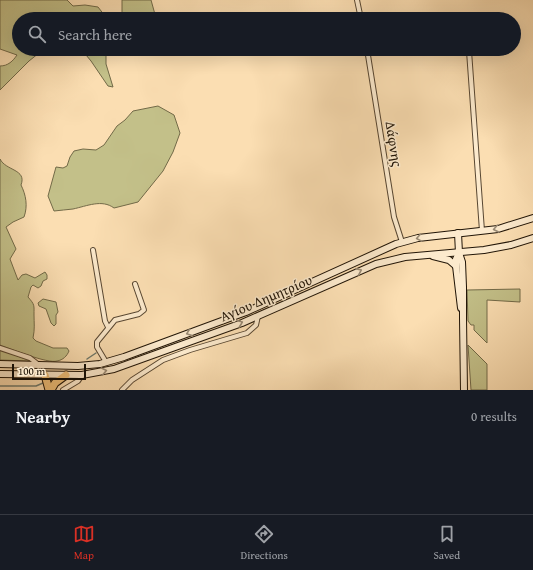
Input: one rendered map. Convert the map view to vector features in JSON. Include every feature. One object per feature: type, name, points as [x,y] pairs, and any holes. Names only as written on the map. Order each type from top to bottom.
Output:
[{"type":"highway","points":[[45,375],[50,390]]},
{"type":"highway","points":[[50,390],[55,383],[66,375]]},
{"type":"street","points":[[357,0],[360,12]]},
{"type":"street","name":"Δάφνης","points":[[368,56],[394,217],[402,242]]},
{"type":"street","points":[[469,56],[482,230]]},
{"type":"street","name":"Αγίου Δημητρίου","points":[[0,364],[78,366],[106,362],[124,357],[242,313],[402,242],[418,238],[506,226],[533,218]]},
{"type":"street","points":[[458,233],[459,253],[463,268],[464,390]]},
{"type":"street","name":"Αγίου Δημητρίου","points":[[0,374],[82,375],[127,366],[258,316],[376,264],[401,258],[493,249],[533,238]]},
{"type":"street","points":[[93,250],[105,322],[108,327]]},
{"type":"street","points":[[459,253],[456,259],[456,266],[463,318]]},
{"type":"street","points":[[432,255],[449,260],[456,266]]},
{"type":"street","points":[[106,362],[96,344],[108,327],[115,320],[143,312],[144,307],[135,284]]},
{"type":"street","points":[[122,390],[132,380],[164,360],[199,347],[247,333],[256,325],[258,316]]},
{"type":"street","points":[[0,348],[30,358],[39,365],[45,375]]},
{"type":"street","points":[[63,390],[78,381],[82,375]]},
{"type":"shaded area","points":[[0,0],[67,0],[73,6],[85,5],[98,7],[102,12],[12,12],[12,53],[0,49]]},
{"type":"shaded area","points":[[122,0],[151,0],[154,12],[122,12]]},
{"type":"shaded area","points":[[16,56],[35,56],[0,90],[0,66],[10,63]]},
{"type":"shaded area","points":[[87,56],[106,56],[106,64],[113,87],[108,86]]},
{"type":"shaded area","points":[[158,106],[174,115],[180,133],[173,152],[163,171],[138,202],[114,208],[109,205],[99,204],[54,211],[48,196],[56,167],[63,168],[67,166],[74,151],[83,149],[96,150],[104,145],[117,126],[133,111]]},
{"type":"shaded area","points":[[0,159],[3,163],[19,173],[21,176],[21,185],[26,201],[24,217],[6,227],[16,249],[10,259],[18,280],[22,275],[26,274],[35,278],[45,272],[47,275],[47,279],[43,281],[41,286],[38,288],[33,285],[31,287],[28,297],[34,307],[33,338],[36,341],[53,348],[67,348],[69,351],[63,359],[52,361],[46,360],[20,353],[0,345]]},
{"type":"shaded area","points":[[520,289],[520,302],[487,300],[487,343],[474,330],[474,325],[471,325],[468,321],[467,290]]},
{"type":"shaded area","points":[[43,299],[56,302],[58,312],[56,315],[56,324],[54,326],[51,323],[46,309],[39,306],[38,303]]},
{"type":"shaded area","points":[[468,345],[487,364],[487,390],[471,390]]},
{"type":"shaded area","points":[[0,349],[30,361],[0,360]]},
{"type":"waterway","points":[[87,359],[96,353]]},
{"type":"waterway","points":[[0,386],[36,386],[43,383]]}]
